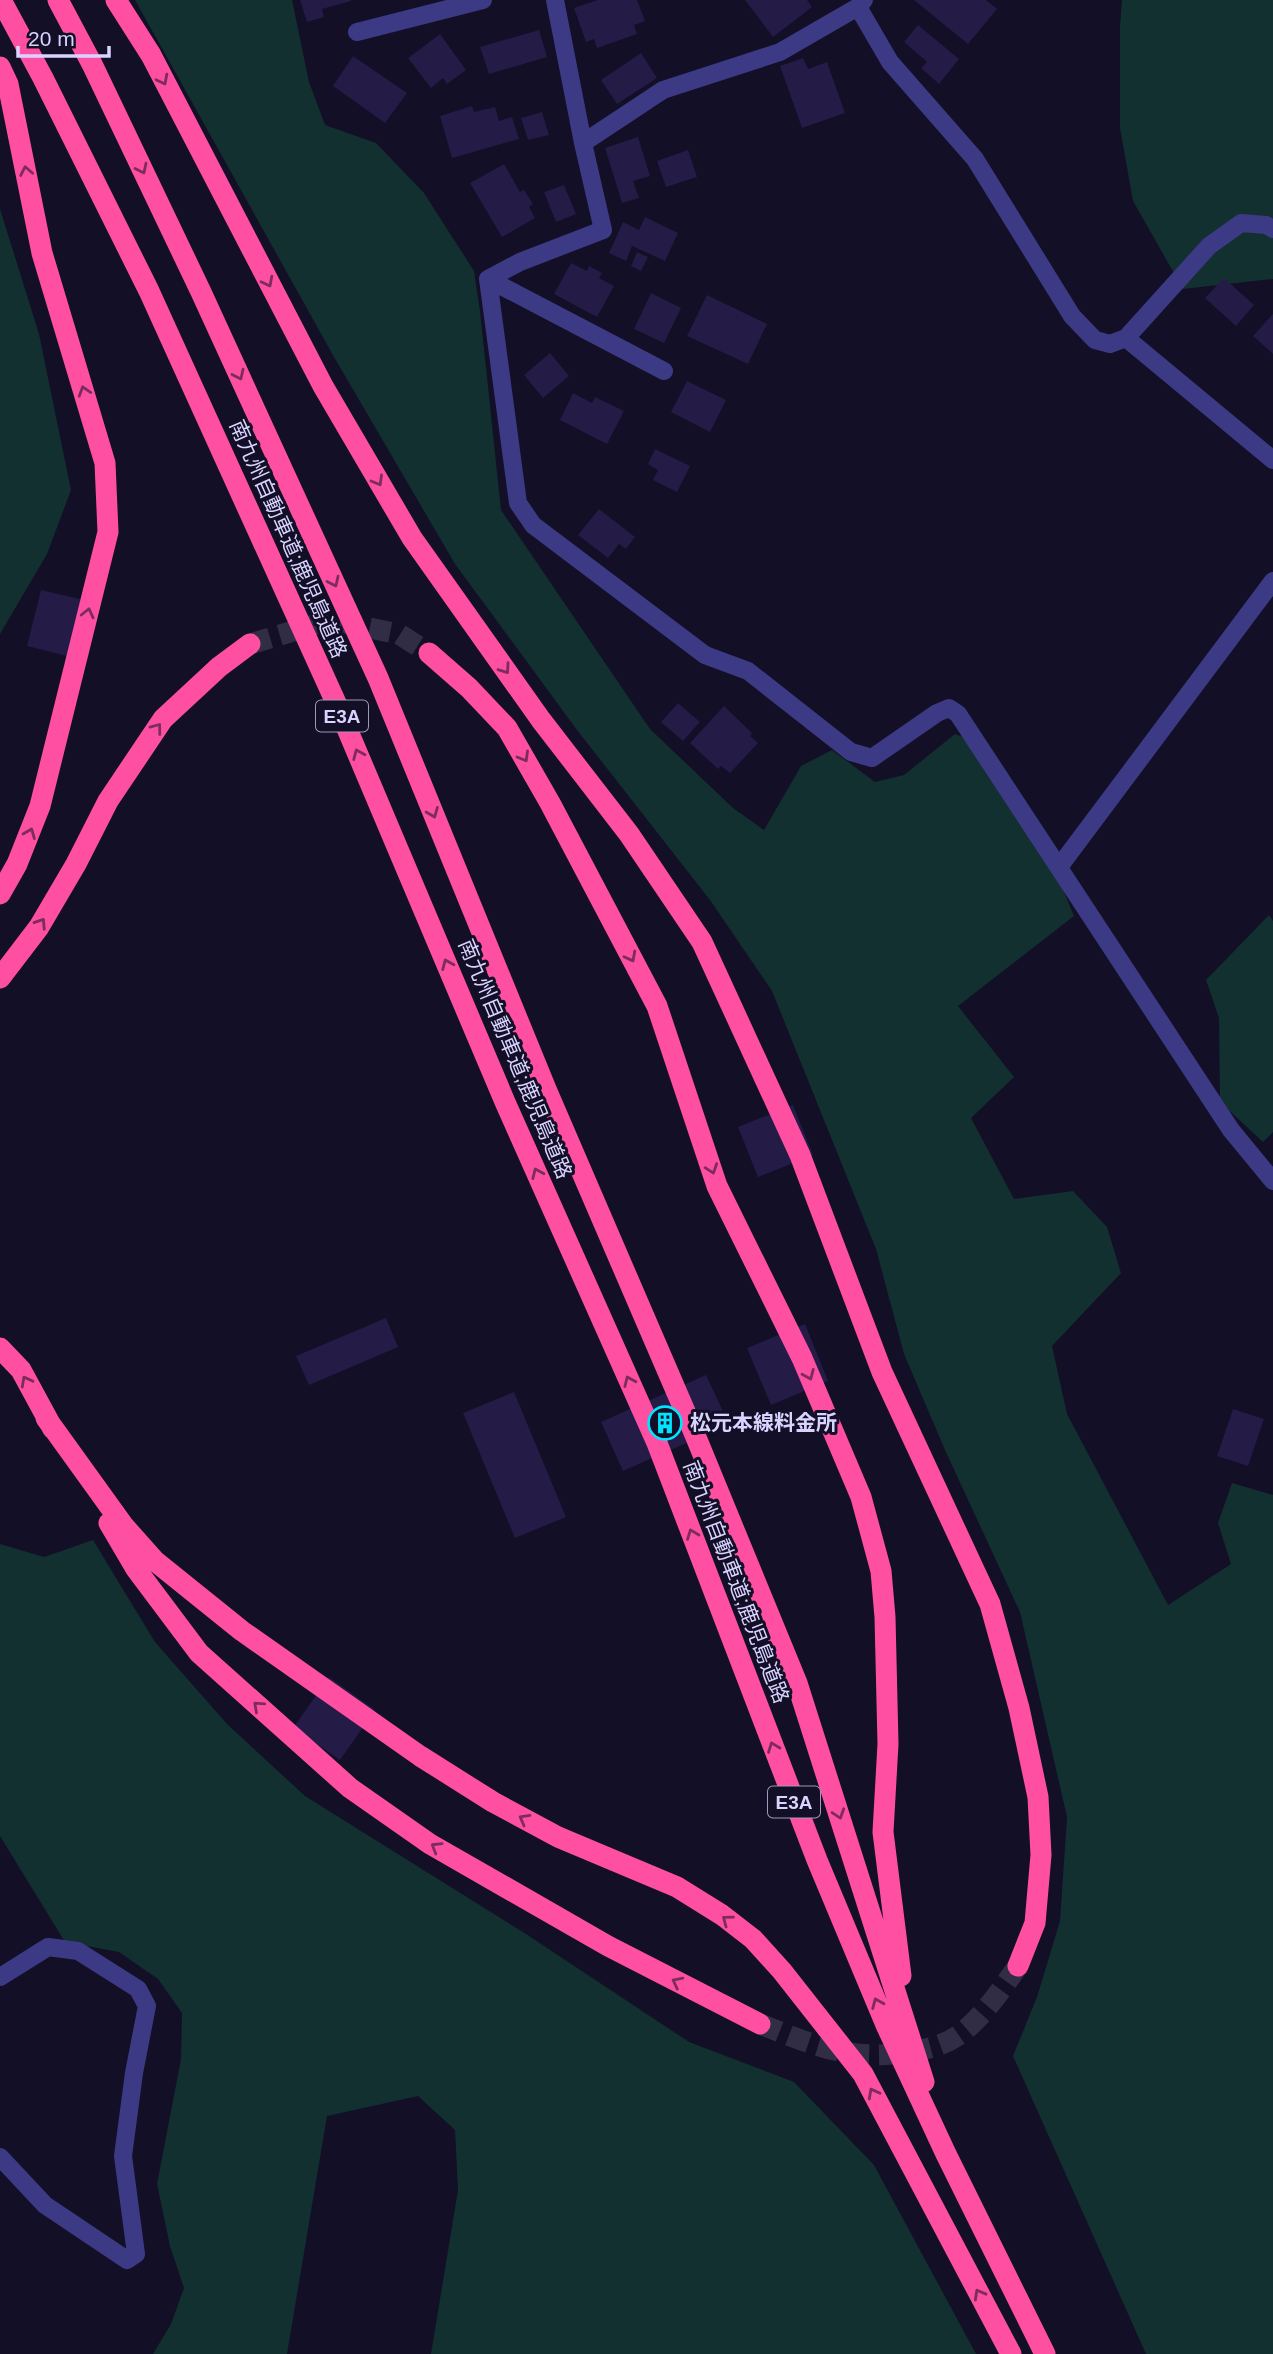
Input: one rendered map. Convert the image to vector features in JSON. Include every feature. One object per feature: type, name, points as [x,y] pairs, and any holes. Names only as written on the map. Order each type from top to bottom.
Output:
[{"type":"highway","name":"南九州自動車道;鹿児島道路","points":[[1,0],[149,291],[337,705],[506,1102],[657,1443],[817,1860],[886,2025],[946,2154],[1045,2354]]},
{"type":"highway","name":"南九州自動車道;鹿児島道路","points":[[58,0],[92,64],[201,292],[378,678],[546,1089],[693,1430],[797,1683],[946,2154]]},
{"type":"highway","points":[[116,0],[151,55],[323,386],[412,538],[541,720],[629,834],[702,942],[794,1142],[882,1371],[990,1604],[1019,1708],[1038,1797],[1041,1855],[1035,1923],[1018,1966]]},
{"type":"highway","points":[[0,67],[8,84],[42,253],[105,463],[108,532],[40,806],[17,864],[0,894]]},
{"type":"highway","points":[[0,978],[39,927],[76,864],[108,801],[163,719],[219,667],[250,644]]},
{"type":"highway","points":[[429,653],[469,688],[507,728],[550,803],[657,1006],[717,1186],[802,1358],[861,1497],[881,1571],[885,1617],[888,1744],[883,1832],[907,2026]]},
{"type":"highway","points":[[0,1348],[21,1370],[46,1418],[135,1569],[199,1653],[350,1788],[430,1844],[608,1946],[760,2024]]},
{"type":"highway","points":[[46,1418],[123,1525],[155,1561],[242,1631],[420,1756],[493,1802],[558,1837],[677,1887],[722,1915],[753,1940],[790,1981],[863,2074],[1011,2354]]},
{"type":"street","points":[[356,32],[482,0]]},
{"type":"street","points":[[488,279],[520,262],[603,230],[555,0]]},
{"type":"street","points":[[583,144],[663,90],[780,52],[861,4],[890,62],[975,159],[1072,316],[1095,340],[1110,344],[1126,338],[1209,246],[1241,223],[1266,225],[1273,229]]},
{"type":"street","points":[[488,279],[664,371]]},
{"type":"street","points":[[488,279],[513,478],[518,503],[533,525],[705,655],[748,671],[851,752],[872,758],[937,713],[949,708],[958,714],[1231,1130],[1273,1181]]},
{"type":"street","points":[[1126,338],[1273,460]]},
{"type":"street","points":[[1059,867],[1273,581]]},
{"type":"street","points":[[0,1977],[48,1947],[78,1951],[138,1989],[147,2006],[122,2156],[136,2254],[127,2260],[46,2205],[0,2157]]},
{"type":"green space","points":[[135,0],[292,0],[309,82],[325,125],[376,143],[424,193],[474,271],[501,510],[650,729],[733,808],[764,830],[801,766],[832,750],[875,782],[904,775],[955,734],[978,743],[1060,882],[1074,916],[958,1006],[1014,1077],[971,1118],[1014,1199],[1073,1191],[1107,1227],[1121,1273],[1052,1346],[1067,1414],[1168,1605],[1231,1564],[1218,1523],[1232,1483],[1273,1495],[1273,2354],[1146,2354],[1013,2056],[1037,1997],[1060,1921],[1067,1817],[1020,1612],[904,1354],[876,1249],[772,991],[710,900],[577,730],[455,564],[334,357]]},
{"type":"green space","points":[[1122,0],[1273,0],[1273,279],[1183,289],[1133,201],[1120,128]]},
{"type":"green space","points":[[0,209],[39,334],[71,490],[47,554],[0,634]]},
{"type":"green space","points":[[1269,915],[1273,921],[1273,1132],[1263,1142],[1220,1102],[1219,1018],[1206,980]]},
{"type":"green space","points":[[93,1540],[155,1642],[227,1724],[305,1796],[526,1934],[689,2042],[794,2082],[874,2165],[976,2354],[431,2354],[458,2190],[455,2130],[418,2096],[327,2116],[287,2354],[153,2354],[171,2324],[184,2288],[170,2246],[157,2184],[181,2059],[182,2013],[158,1979],[119,1952],[65,1942],[0,1836],[0,1544],[44,1557]]},
{"type":"building","points":[[300,0],[351,1],[322,9],[324,17],[307,22]]},
{"type":"building","points":[[598,0],[637,0],[645,21],[634,25],[637,34],[597,48],[594,39],[586,42],[574,8]]},
{"type":"building","points":[[745,0],[807,0],[812,7],[773,37]]},
{"type":"building","points":[[914,0],[986,0],[997,9],[968,44]]},
{"type":"building","points":[[918,25],[959,59],[939,84],[921,68],[927,62],[904,42]]},
{"type":"building","points":[[539,30],[547,57],[489,74],[480,47]]},
{"type":"building","points":[[440,34],[466,70],[447,84],[443,78],[431,88],[408,58]]},
{"type":"building","points":[[641,53],[657,78],[617,104],[601,80]]},
{"type":"building","points":[[353,56],[407,93],[385,123],[333,86]]},
{"type":"building","points":[[803,58],[808,69],[827,62],[845,113],[802,128],[780,66]]},
{"type":"building","points":[[472,106],[474,112],[495,107],[499,121],[512,117],[519,139],[452,158],[440,116]]},
{"type":"building","points":[[542,112],[549,135],[528,140],[521,118]]},
{"type":"building","points":[[638,137],[650,176],[633,181],[639,198],[622,203],[605,148]]},
{"type":"building","points":[[688,150],[697,177],[666,187],[657,161]]},
{"type":"building","points":[[504,164],[520,192],[524,190],[533,204],[529,207],[535,218],[502,237],[470,183]]},
{"type":"building","points":[[564,185],[576,214],[556,222],[544,192]]},
{"type":"building","points":[[645,217],[678,233],[665,261],[632,246],[626,261],[609,253],[623,222],[639,230]]},
{"type":"building","points":[[637,252],[648,257],[641,271],[631,266]]},
{"type":"building","points":[[571,263],[587,271],[589,266],[602,273],[599,278],[614,286],[597,317],[554,294]]},
{"type":"building","points":[[1224,278],[1254,305],[1236,326],[1205,298]]},
{"type":"building","points":[[651,293],[681,308],[664,343],[634,329]]},
{"type":"building","points":[[707,295],[767,324],[748,364],[687,336]]},
{"type":"building","points":[[1273,314],[1273,354],[1253,336]]},
{"type":"building","points":[[550,353],[569,376],[543,398],[524,375]]},
{"type":"building","points":[[687,381],[726,400],[710,432],[671,412]]},
{"type":"building","points":[[573,393],[592,403],[595,397],[624,411],[607,444],[560,420]]},
{"type":"building","points":[[655,449],[690,466],[677,492],[653,480],[658,470],[648,464]]},
{"type":"building","points":[[599,509],[635,537],[626,549],[619,544],[608,558],[578,535]]},
{"type":"building","points":[[41,590],[101,604],[87,661],[27,646]]},
{"type":"building","points":[[678,703],[700,722],[683,741],[661,722]]},
{"type":"building","points":[[724,706],[752,733],[750,736],[758,743],[730,773],[721,766],[718,769],[690,743]]},
{"type":"building","points":[[793,1105],[813,1155],[758,1177],[738,1127]]},
{"type":"building","points":[[386,1318],[398,1347],[309,1385],[296,1356]]},
{"type":"building","points":[[805,1324],[828,1381],[771,1405],[747,1348]]},
{"type":"building","name":"松元本線料金所","points":[[706,1375],[729,1424],[623,1471],[601,1422]]},
{"type":"building","points":[[514,1392],[566,1517],[515,1538],[463,1413]]},
{"type":"building","points":[[1233,1409],[1264,1419],[1248,1466],[1217,1456]]},
{"type":"building","points":[[329,1677],[375,1710],[340,1760],[293,1728]]},
{"type":"tunnel","points":[[250,644],[330,620],[399,634],[429,653]]},
{"type":"tunnel","points":[[760,2024],[815,2045],[850,2053],[888,2055],[929,2048],[953,2039],[968,2028],[991,2003],[1018,1966]]},
{"type":"place","name":"松元本線料金所","points":[[665,1423]]}]
